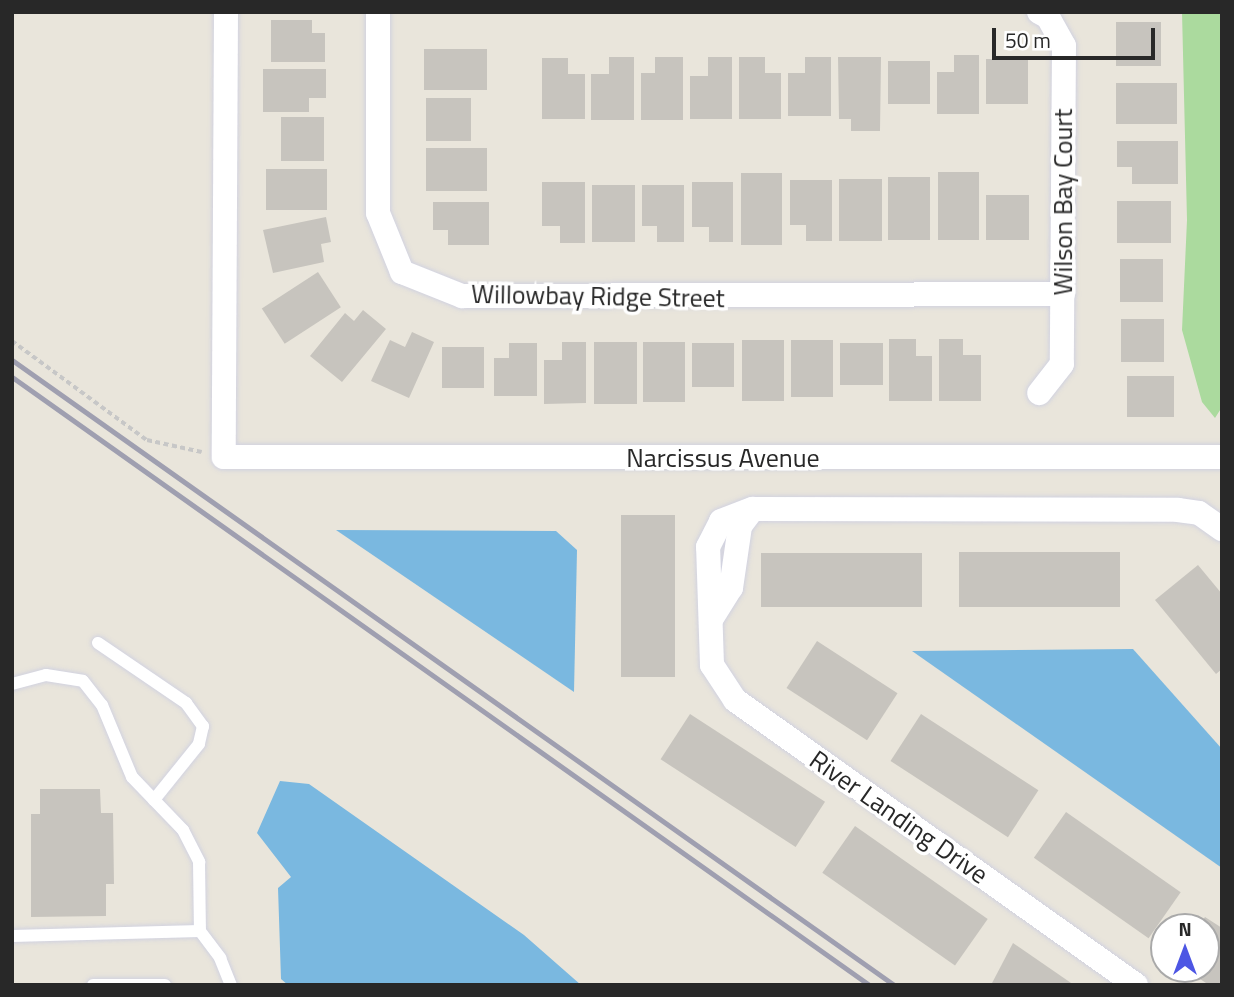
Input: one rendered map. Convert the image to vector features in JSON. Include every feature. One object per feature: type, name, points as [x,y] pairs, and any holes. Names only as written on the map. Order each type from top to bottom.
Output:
[{"type":"street","points":[[224,457],[226,12]]},
{"type":"street","name":"Willowbay Ridge Street","points":[[378,12],[378,214],[401,272],[462,296],[1063,294]]},
{"type":"street","name":"Wilson Bay Court","points":[[1039,12],[1048,17],[1064,46],[1062,364],[1039,393]]},
{"type":"street","name":"Narcissus Avenue","points":[[224,457],[1222,457]]},
{"type":"street","name":"River Landing Drive","points":[[1136,985],[735,700],[712,664],[712,533],[721,521],[753,509],[1178,510],[1199,513],[1222,529]]},
{"type":"lane","points":[[98,643],[186,703],[203,726],[199,744],[154,800]]},
{"type":"lane","points":[[12,684],[46,675],[83,681],[102,705],[132,777],[183,830],[199,862],[200,931],[220,958],[231,985]]},
{"type":"lane","points":[[12,936],[200,931]]},
{"type":"lane","points":[[93,985],[165,985]]},
{"type":"path","points":[[12,341],[147,440],[224,457]]},
{"type":"green space","points":[[1182,12],[1222,12],[1222,407],[1215,418],[1202,402],[1182,330],[1187,220]]},
{"type":"water","points":[[336,530],[556,531],[577,550],[574,692]]},
{"type":"water","points":[[1133,649],[1222,749],[1222,868],[912,651]]},
{"type":"water","points":[[280,781],[309,784],[524,935],[581,985],[288,985],[281,979],[278,888],[291,877],[257,833]]},
{"type":"building","points":[[271,20],[312,20],[312,33],[325,33],[325,62],[271,62]]},
{"type":"building","points":[[1116,22],[1161,22],[1161,66],[1116,66]]},
{"type":"building","points":[[424,49],[487,49],[487,90],[424,90]]},
{"type":"building","points":[[954,55],[979,55],[979,114],[937,114],[937,72],[954,72]]},
{"type":"building","points":[[609,57],[634,57],[634,120],[591,120],[591,74],[609,74]]},
{"type":"building","points":[[655,57],[683,57],[683,120],[641,120],[641,73],[655,73]]},
{"type":"building","points":[[708,57],[732,57],[732,119],[690,119],[690,76],[708,76]]},
{"type":"building","points":[[739,57],[765,57],[765,73],[781,73],[781,119],[739,119]]},
{"type":"building","points":[[805,57],[831,57],[831,116],[788,116],[788,73],[805,73]]},
{"type":"building","points":[[838,57],[881,57],[880,131],[851,131],[851,119],[839,119]]},
{"type":"building","points":[[542,58],[568,58],[568,74],[585,74],[585,119],[542,119]]},
{"type":"building","points":[[986,59],[1028,59],[1028,104],[986,104]]},
{"type":"building","points":[[888,61],[930,61],[930,104],[888,104]]},
{"type":"building","points":[[263,69],[326,69],[326,98],[309,98],[309,112],[263,112]]},
{"type":"building","points":[[1116,83],[1177,83],[1177,124],[1116,124]]},
{"type":"building","points":[[426,98],[471,98],[471,141],[426,141]]},
{"type":"building","points":[[281,117],[324,117],[324,161],[281,161]]},
{"type":"building","points":[[1117,141],[1178,141],[1178,184],[1132,184],[1132,167],[1117,167]]},
{"type":"building","points":[[426,148],[487,148],[487,191],[426,191]]},
{"type":"building","points":[[266,169],[327,169],[327,210],[266,210]]},
{"type":"building","points":[[938,172],[979,172],[979,240],[938,240]]},
{"type":"building","points":[[741,173],[782,173],[782,245],[741,245]]},
{"type":"building","points":[[888,177],[930,177],[930,240],[888,240]]},
{"type":"building","points":[[839,179],[882,179],[882,241],[839,241]]},
{"type":"building","points":[[790,180],[832,180],[832,241],[806,241],[806,225],[790,225]]},
{"type":"building","points":[[542,182],[585,182],[585,243],[560,243],[560,226],[542,226]]},
{"type":"building","points":[[692,182],[733,182],[733,242],[709,242],[709,227],[692,227]]},
{"type":"building","points":[[592,185],[635,185],[635,242],[592,242]]},
{"type":"building","points":[[642,185],[684,185],[684,242],[657,242],[657,226],[642,226]]},
{"type":"building","points":[[986,195],[1029,195],[1029,240],[986,240]]},
{"type":"building","points":[[1117,201],[1171,201],[1171,243],[1117,243]]},
{"type":"building","points":[[433,202],[489,202],[489,245],[448,245],[448,230],[433,230]]},
{"type":"building","points":[[326,217],[331,242],[321,244],[324,262],[273,273],[263,230]]},
{"type":"building","points":[[1120,259],[1163,259],[1163,302],[1120,302]]},
{"type":"building","points":[[318,272],[341,307],[285,344],[262,308]]},
{"type":"building","points":[[363,310],[386,329],[342,382],[310,356],[345,313],[354,321]]},
{"type":"building","points":[[1121,319],[1164,319],[1164,362],[1121,362]]},
{"type":"building","points":[[412,332],[434,342],[409,398],[371,381],[390,340],[405,347]]},
{"type":"building","points":[[889,339],[916,339],[916,356],[932,356],[932,401],[889,401]]},
{"type":"building","points":[[939,339],[963,339],[963,355],[981,355],[981,401],[939,401]]},
{"type":"building","points":[[742,340],[784,340],[784,401],[742,401]]},
{"type":"building","points":[[791,340],[833,340],[833,397],[791,397]]},
{"type":"building","points":[[562,342],[586,342],[586,403],[544,404],[544,360],[562,360]]},
{"type":"building","points":[[594,342],[637,342],[637,404],[594,404]]},
{"type":"building","points":[[643,342],[685,342],[685,402],[643,402]]},
{"type":"building","points":[[509,343],[537,343],[537,396],[494,396],[494,358],[509,358]]},
{"type":"building","points":[[692,343],[734,343],[734,387],[692,387]]},
{"type":"building","points":[[840,343],[883,343],[883,385],[840,385]]},
{"type":"building","points":[[442,347],[484,347],[484,388],[442,388]]},
{"type":"building","points":[[1127,376],[1174,376],[1174,417],[1127,417]]},
{"type":"building","points":[[621,515],[675,515],[675,677],[621,677]]},
{"type":"building","points":[[959,552],[1120,552],[1120,607],[959,607]]},
{"type":"building","points":[[761,553],[922,553],[922,607],[761,607]]},
{"type":"building","points":[[1198,565],[1222,594],[1222,669],[1216,674],[1155,600]]},
{"type":"building","points":[[817,641],[898,693],[867,740],[787,688]]},
{"type":"building","points":[[690,714],[825,802],[796,847],[661,759]]},
{"type":"building","points":[[921,714],[1038,790],[1008,837],[891,761]]},
{"type":"building","points":[[40,789],[100,789],[101,813],[113,813],[114,884],[106,884],[106,916],[31,917],[31,814],[40,814]]},
{"type":"building","points":[[1066,812],[1181,892],[1166,913],[1150,913],[1149,938],[1034,858]]},
{"type":"building","points":[[855,826],[988,919],[955,966],[822,873]]},
{"type":"building","points":[[1220,927],[1222,985],[1206,983],[1220,983]]},
{"type":"building","points":[[1013,943],[1074,985],[991,985]]},
{"type":"railway","points":[[12,360],[894,985]]},
{"type":"railway","points":[[12,377],[869,985]]}]
